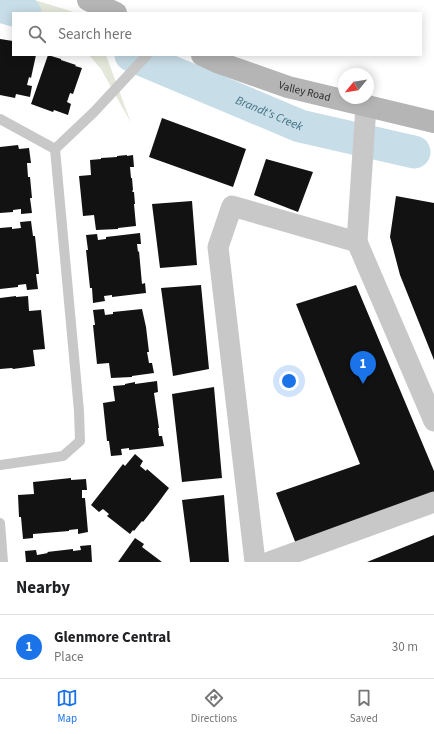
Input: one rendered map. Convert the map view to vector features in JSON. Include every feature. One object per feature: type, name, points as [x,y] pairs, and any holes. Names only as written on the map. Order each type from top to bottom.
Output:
[{"type":"street","points":[[88,0],[114,12]]},
{"type":"street","name":"Valley Road","points":[[204,56],[288,87],[434,122]]},
{"type":"street","points":[[366,106],[357,242],[434,422]]},
{"type":"street","points":[[255,562],[218,246],[232,206],[357,242]]},
{"type":"street","points":[[269,562],[434,502]]},
{"type":"lane","points":[[54,149],[94,112],[146,56]]},
{"type":"lane","points":[[0,119],[54,149]]},
{"type":"lane","points":[[0,465],[63,456],[80,441],[79,411],[54,149]]},
{"type":"lane","points":[[0,523],[4,562]]},
{"type":"shaded area","points":[[0,0],[35,0],[74,12],[12,12],[12,20],[0,18]]},
{"type":"shaded area","points":[[90,56],[106,56],[131,123],[101,69]]},
{"type":"building","points":[[0,39],[12,41],[12,56],[36,56],[31,78],[29,77],[27,85],[32,86],[30,97],[16,94],[15,98],[0,95]]},
{"type":"building","points":[[48,56],[61,59],[82,68],[73,94],[70,93],[67,102],[71,104],[68,115],[54,110],[53,112],[31,104]]},
{"type":"building","points":[[162,118],[246,149],[233,187],[149,157]]},
{"type":"building","points":[[18,145],[19,149],[29,148],[31,163],[27,163],[28,177],[30,177],[32,213],[21,214],[21,209],[13,210],[13,212],[0,213],[0,147]]},
{"type":"building","points":[[133,155],[134,167],[130,167],[132,191],[134,192],[136,226],[96,230],[94,215],[83,216],[79,176],[91,175],[90,160]]},
{"type":"building","points":[[266,159],[313,172],[298,212],[254,195]]},
{"type":"building","points":[[396,196],[434,203],[434,360],[400,275],[390,237]]},
{"type":"building","points":[[192,201],[197,265],[160,268],[152,204]]},
{"type":"building","points":[[31,221],[33,236],[35,236],[39,274],[36,274],[38,289],[27,290],[26,284],[18,285],[18,287],[0,289],[0,228],[21,228],[20,222]]},
{"type":"building","points":[[140,233],[141,244],[137,244],[142,284],[145,283],[146,293],[112,297],[112,295],[104,296],[105,301],[93,303],[86,250],[88,250],[86,235],[97,234],[98,240],[106,239],[106,237]]},
{"type":"building","points":[[201,285],[209,369],[173,376],[161,288]]},
{"type":"building","points":[[356,285],[434,471],[434,496],[298,549],[276,493],[360,464],[296,304]]},
{"type":"building","points":[[28,296],[29,311],[41,310],[45,349],[33,350],[35,366],[0,369],[0,298]]},
{"type":"building","points":[[104,309],[105,315],[113,314],[113,312],[142,309],[146,327],[149,363],[152,363],[154,373],[132,377],[111,378],[109,363],[97,364],[93,310]]},
{"type":"building","points":[[157,381],[158,392],[154,393],[159,436],[162,436],[164,446],[129,450],[129,448],[121,449],[122,455],[111,456],[109,441],[107,441],[103,403],[115,401],[113,386],[135,382],[135,384]]},
{"type":"building","points":[[214,387],[222,478],[182,482],[172,394]]},
{"type":"building","points":[[135,454],[143,461],[140,466],[146,471],[147,469],[169,488],[143,522],[142,521],[130,534],[107,516],[109,514],[103,509],[99,512],[91,505],[123,464],[125,466]]},
{"type":"building","points":[[71,478],[71,480],[86,479],[87,490],[82,490],[82,498],[85,498],[88,532],[78,534],[78,529],[33,534],[33,538],[23,539],[21,517],[19,517],[18,495],[34,494],[33,482]]},
{"type":"building","points":[[224,495],[229,562],[190,562],[182,500]]},
{"type":"building","points":[[434,535],[434,562],[367,562]]},
{"type":"building","points":[[135,538],[144,544],[142,547],[162,562],[118,562]]},
{"type":"building","points":[[91,545],[92,562],[26,562],[25,551],[36,550],[37,555],[48,553],[47,552],[73,549],[73,551],[81,550],[80,546]]},
{"type":"waterway","name":"Brandt's Creek","points":[[0,6],[21,12]]},
{"type":"waterway","name":"Brandt's Creek","points":[[133,56],[300,126],[414,152]]},
{"type":"place","name":"Glenmore Central","points":[[363,384]]}]
